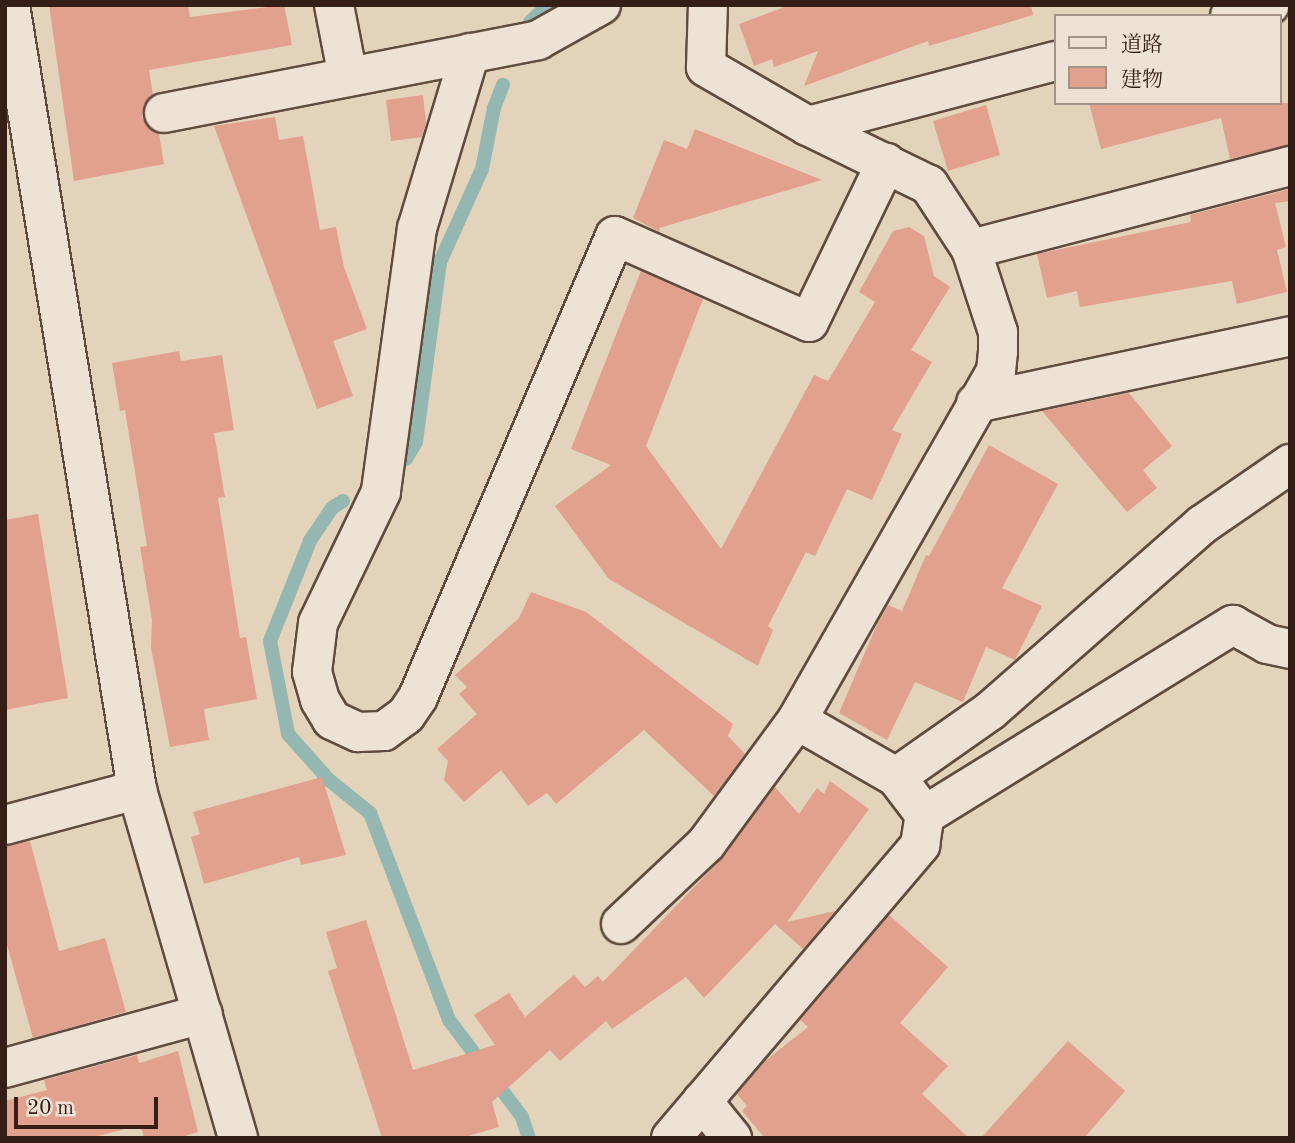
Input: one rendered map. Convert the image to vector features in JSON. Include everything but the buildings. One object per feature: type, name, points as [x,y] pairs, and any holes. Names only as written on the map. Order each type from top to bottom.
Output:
[{"type":"street","points":[[10,5],[137,790],[238,1138]]},
{"type":"street","points":[[334,5],[348,77]]},
{"type":"street","points":[[164,113],[538,40],[601,5]]},
{"type":"street","points":[[1237,14],[1270,5]]},
{"type":"street","points":[[621,924],[706,844],[797,720],[996,371],[998,332],[971,249],[929,185],[808,126],[706,67],[711,6]]},
{"type":"street","points":[[470,53],[417,228],[381,492],[318,623],[312,671],[320,700],[332,720],[358,732],[384,731],[407,715],[418,697],[615,236],[809,322],[886,163]]},
{"type":"street","points":[[808,126],[1054,61]]},
{"type":"street","points":[[971,249],[1290,166]]},
{"type":"street","points":[[976,403],[1290,336]]},
{"type":"street","points":[[896,777],[990,711],[1203,524],[1290,464]]},
{"type":"street","points":[[925,815],[1233,625],[1267,643],[1290,649]]},
{"type":"street","points":[[671,1138],[920,845],[925,815],[896,777],[797,720]]},
{"type":"street","points":[[5,825],[137,790]]},
{"type":"street","points":[[5,1068],[203,1014]]},
{"type":"street","points":[[702,1101],[732,1138]]},
{"type":"waterway","points":[[530,22],[548,5]]},
{"type":"waterway","points":[[406,459],[416,442],[440,262],[482,169],[494,108],[503,85]]},
{"type":"waterway","points":[[343,501],[332,508],[310,541],[270,641],[288,734],[329,780],[370,813],[449,1020],[522,1117],[529,1138]]}]
